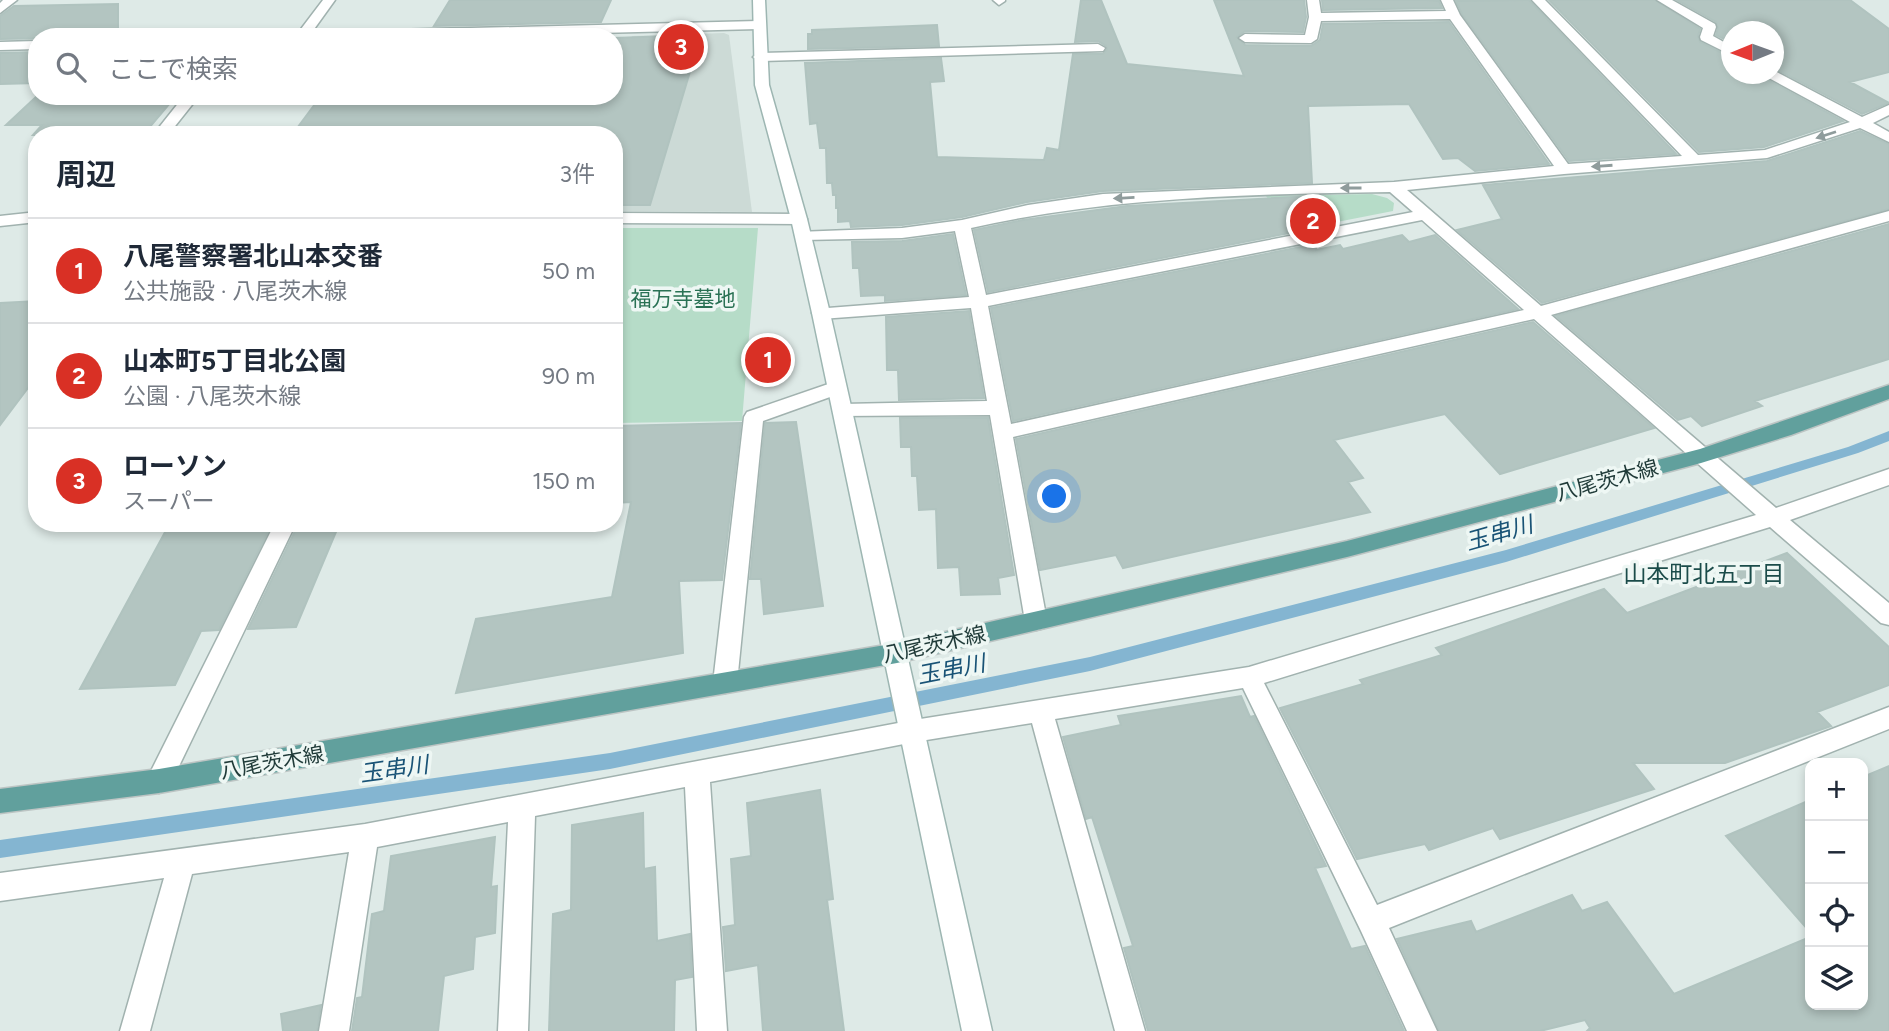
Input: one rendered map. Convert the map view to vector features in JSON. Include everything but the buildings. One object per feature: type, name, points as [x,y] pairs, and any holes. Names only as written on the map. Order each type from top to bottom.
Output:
[{"type":"main road","name":"八尾茨木線","points":[[0,800],[159,781],[725,683],[899,661],[1036,621],[1347,549],[1706,460],[1889,392]]},
{"type":"street","points":[[0,9],[10,0]]},
{"type":"street","points":[[308,28],[329,0]]},
{"type":"street","points":[[759,0],[762,85],[801,227],[821,313],[899,661],[977,1031]]},
{"type":"street","points":[[1245,38],[1311,39],[1315,17],[1313,0]]},
{"type":"street","points":[[1447,0],[1454,15],[1564,169]]},
{"type":"street","points":[[1538,0],[1694,159]]},
{"type":"street","points":[[1663,0],[1710,27],[1706,37],[1721,45]]},
{"type":"street","points":[[1315,17],[1454,15]]},
{"type":"street","points":[[623,29],[758,26]]},
{"type":"street","points":[[0,46],[28,45]]},
{"type":"street","points":[[760,57],[1098,48]]},
{"type":"street","points":[[1784,81],[1889,138]]},
{"type":"street","points":[[167,126],[185,105]]},
{"type":"street","points":[[623,218],[902,233],[962,225],[1028,210],[1103,199],[1394,187],[1564,169],[1767,154],[1862,123],[1889,109]]},
{"type":"street","points":[[1394,187],[1706,460],[1889,615]]},
{"type":"street","points":[[821,313],[979,302],[1423,215]]},
{"type":"street","points":[[1001,433],[1537,313],[1889,216]]},
{"type":"street","points":[[0,221],[28,218]]},
{"type":"street","points":[[962,225],[979,302],[1036,621]]},
{"type":"street","points":[[725,683],[754,417],[837,387]]},
{"type":"street","points":[[843,411],[996,408]]},
{"type":"street","points":[[0,887],[365,837],[913,729],[1249,677],[1889,477]]},
{"type":"street","points":[[159,781],[282,532]]},
{"type":"street","points":[[1249,677],[1371,921],[1422,1031]]},
{"type":"street","points":[[1041,711],[1130,1031]]},
{"type":"street","points":[[1371,921],[1889,718]]},
{"type":"street","points":[[697,772],[712,1031]]},
{"type":"street","points":[[513,1031],[522,806]]},
{"type":"street","points":[[334,1031],[365,837]]},
{"type":"street","points":[[135,1031],[182,861]]},
{"type":"shaded area","points":[[729,35],[752,212],[623,211],[623,126],[614,126],[614,105],[623,105],[623,58],[632,36]]},
{"type":"green space","points":[[1372,194],[1394,203],[1393,211],[1291,231],[1266,196]]},
{"type":"green space","name":"福万寺墓地","points":[[623,228],[758,228],[742,421],[623,423]]},
{"type":"waterway","name":"玉串川","points":[[0,849],[610,761],[1090,664],[1506,556],[1853,450],[1889,436]]},
{"type":"place","name":"ローソン","points":[[681,47]]},
{"type":"place","name":"山本町5丁目北公園","points":[[1313,221]]},
{"type":"place","name":"八尾警察署北山本交番","points":[[768,360]]},
{"type":"district","name":"山本町北五丁目","points":[[1704,574]]}]
